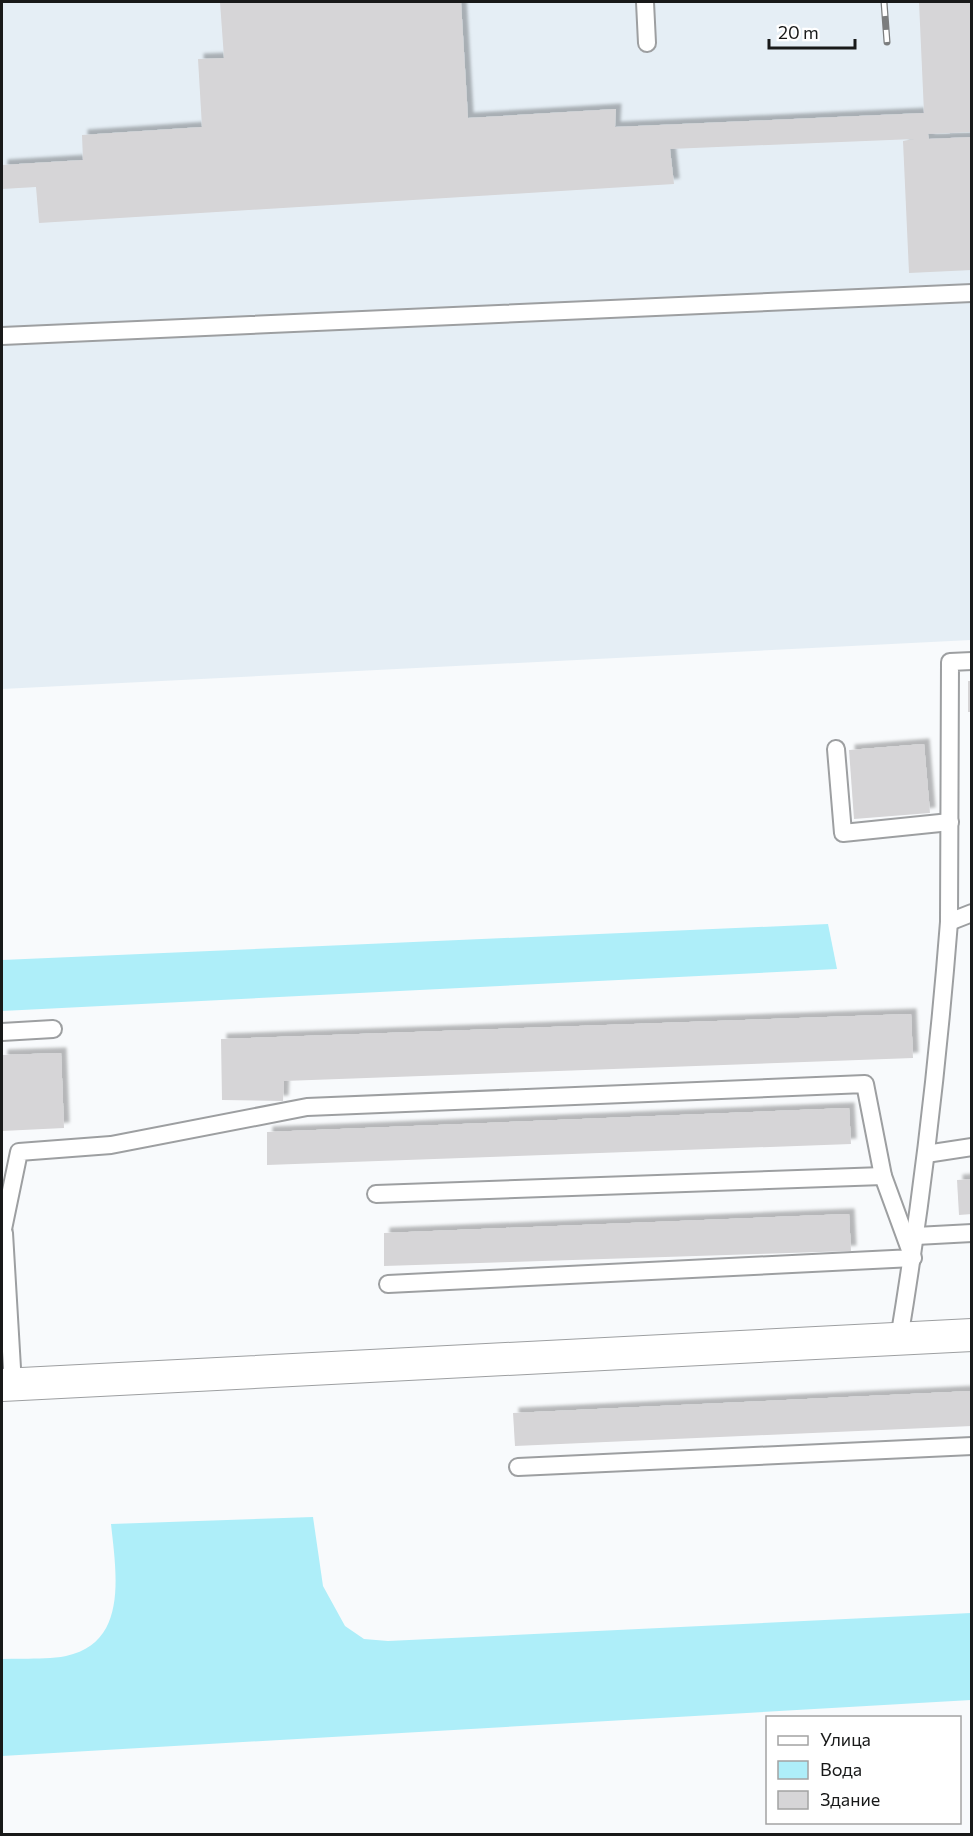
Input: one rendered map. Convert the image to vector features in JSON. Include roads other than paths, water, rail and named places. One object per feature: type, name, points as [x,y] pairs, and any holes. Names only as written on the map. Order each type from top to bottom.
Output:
[{"type":"street","points":[[7,1385],[972,1335]]},
{"type":"lane","points":[[645,2],[647,43]]},
{"type":"lane","points":[[2,336],[972,293]]},
{"type":"lane","points":[[900,1339],[913,1258],[938,1063],[949,922],[950,662],[972,661]]},
{"type":"lane","points":[[836,749],[843,833],[950,822]]},
{"type":"lane","points":[[949,922],[972,913]]},
{"type":"lane","points":[[2,1032],[53,1029]]},
{"type":"lane","points":[[7,1385],[3,1234],[19,1152],[111,1145],[307,1107],[865,1084],[883,1176],[913,1258]]},
{"type":"lane","points":[[926,1154],[972,1147]]},
{"type":"lane","points":[[376,1194],[883,1176]]},
{"type":"lane","points":[[916,1236],[972,1233]]},
{"type":"lane","points":[[388,1284],[913,1258]]},
{"type":"lane","points":[[518,1467],[972,1446]]},
{"type":"water","points":[[828,924],[837,969],[2,1011],[2,960]]},
{"type":"water","points":[[313,1517],[323,1586],[345,1626],[364,1639],[388,1641],[971,1613],[971,1700],[2,1756],[2,1659],[66,1656],[86,1649],[100,1637],[109,1621],[116,1583],[111,1524]]},
{"type":"railway","points":[[884,2],[887,42]]}]
